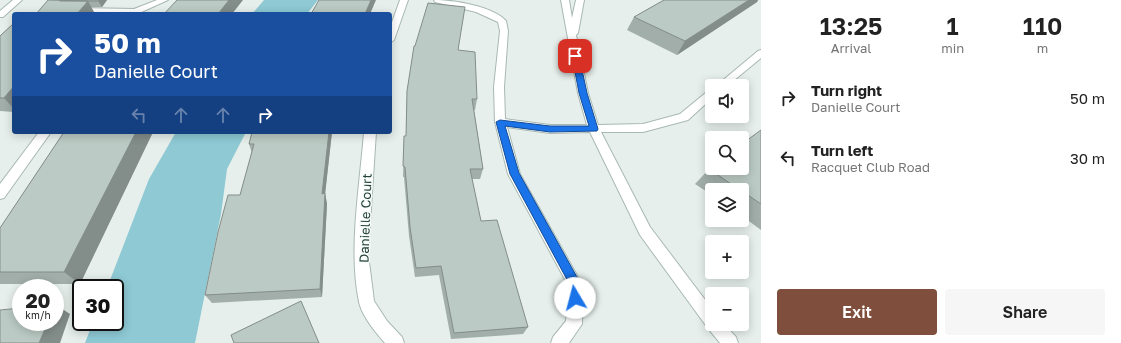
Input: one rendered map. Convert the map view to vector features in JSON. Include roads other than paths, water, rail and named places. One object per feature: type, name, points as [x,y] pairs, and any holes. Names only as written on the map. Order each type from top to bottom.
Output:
[{"type":"street","points":[[0,15],[18,0]]},
{"type":"street","points":[[71,10],[134,12],[160,3],[164,0]]},
{"type":"street","points":[[392,34],[404,0]]},
{"type":"street","points":[[438,0],[474,8],[491,14],[502,22],[504,31],[499,88],[500,122],[514,174],[576,286],[574,324],[559,343]]},
{"type":"street","points":[[565,0],[583,93],[594,129],[645,230],[705,312]]},
{"type":"street","points":[[573,44],[580,0]]},
{"type":"street","points":[[729,79],[761,53]]},
{"type":"street","points":[[500,122],[550,129],[643,128],[684,117],[705,100]]},
{"type":"street","points":[[0,194],[45,134]]},
{"type":"street","name":"Danielle Court","points":[[370,134],[361,254],[366,296],[367,303],[381,327],[396,343]]},
{"type":"street","points":[[720,331],[730,343]]},
{"type":"water","points":[[264,0],[318,0],[309,12],[254,12]]},
{"type":"water","points":[[175,134],[245,134],[227,169],[221,214],[195,343],[85,343],[90,331],[124,331],[124,279],[110,279],[149,179]]}]
